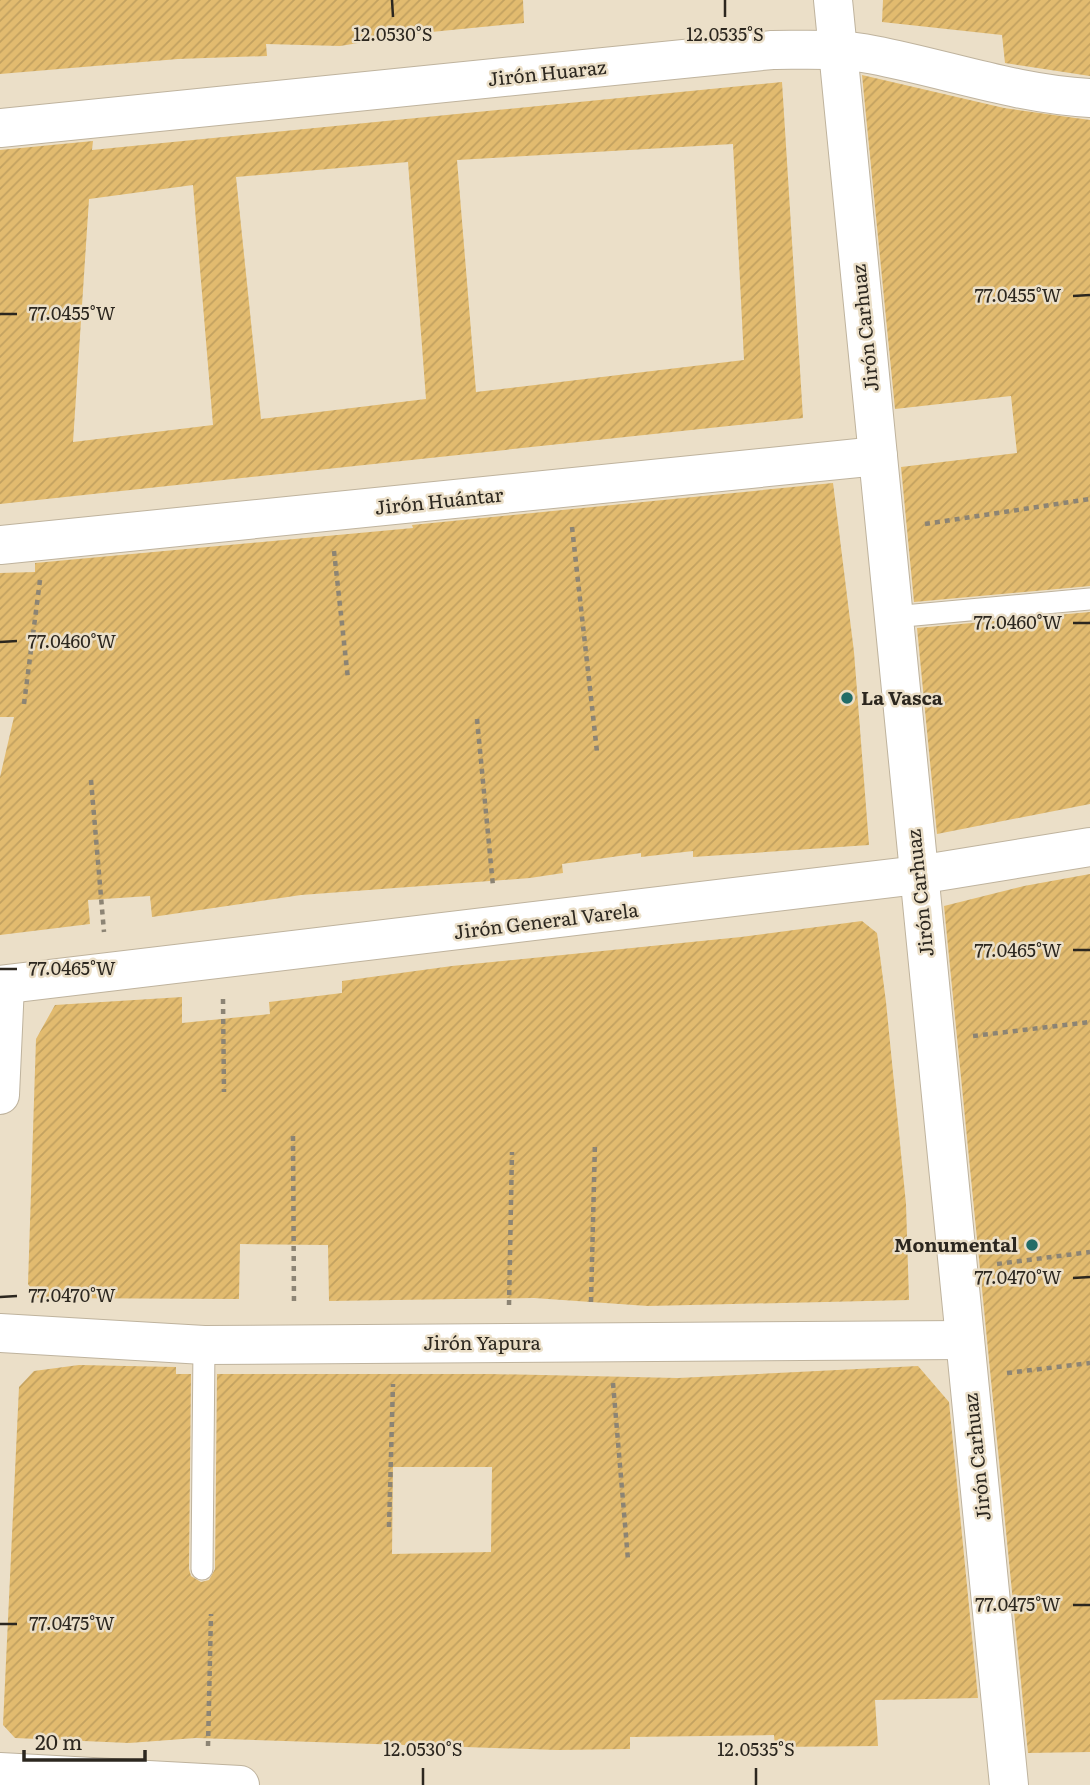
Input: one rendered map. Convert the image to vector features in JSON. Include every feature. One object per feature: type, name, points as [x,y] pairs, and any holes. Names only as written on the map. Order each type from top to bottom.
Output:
[{"type":"street","name":"Jirón Carhuaz","points":[[833,0],[1009,1785]]},
{"type":"street","name":"Jirón Huaraz","points":[[0,128],[772,50],[838,50],[874,55],[1043,96],[1090,98]]},
{"type":"street","name":"Jirón Huántar","points":[[0,545],[878,456]]},
{"type":"street","name":"Jirón General Varela","points":[[3,985],[918,875],[1090,846]]},
{"type":"street","points":[[0,1095],[3,985]]},
{"type":"street","name":"Jirón Yapura","points":[[0,1332],[204,1345],[965,1340]]},
{"type":"street","points":[[0,1772],[223,1784]]},
{"type":"lane","points":[[893,617],[1090,599]]},
{"type":"lane","points":[[202,1569],[204,1345]]},
{"type":"path","points":[[567,488],[597,752]]},
{"type":"path","points":[[885,531],[1090,499]]},
{"type":"path","points":[[330,512],[348,679]]},
{"type":"path","points":[[24,704],[45,541]]},
{"type":"path","points":[[477,719],[497,927]]},
{"type":"path","points":[[91,780],[108,972]]},
{"type":"path","points":[[222,958],[224,1092]]},
{"type":"path","points":[[936,1041],[1090,1022]]},
{"type":"path","points":[[293,1136],[295,1344]]},
{"type":"path","points":[[594,1142],[600,1342],[628,1560]]},
{"type":"path","points":[[509,1343],[512,1152]]},
{"type":"path","points":[[959,1269],[1090,1252]]},
{"type":"path","points":[[389,1527],[394,1344]]},
{"type":"path","points":[[969,1377],[1090,1363]]},
{"type":"path","points":[[211,1614],[223,1784]]},
{"type":"building","points":[[0,0],[523,0],[524,23],[421,33],[340,46],[266,44],[267,56],[178,59],[0,74]]},
{"type":"building","points":[[883,0],[1090,0],[1090,76],[1005,63],[1002,35],[882,22]]},
{"type":"building","points":[[862,75],[1004,108],[1090,120],[1090,586],[914,602],[901,467],[1017,453],[1011,396],[895,409]]},
{"type":"building","points":[[782,82],[803,418],[0,504],[0,150],[93,141],[92,150]],"holes":[[[733,144],[744,360],[476,392],[457,160]],[[408,162],[426,399],[261,419],[236,177]],[[193,185],[213,425],[73,442],[89,199]]]},
{"type":"building","points":[[833,483],[854,652],[869,845],[693,857],[693,851],[641,857],[641,853],[562,864],[563,873],[530,878],[301,895],[152,917],[150,896],[88,900],[90,924],[0,935],[0,777],[14,717],[0,717],[0,573],[35,572],[35,563],[413,528],[412,525]]},
{"type":"building","points":[[1090,612],[1090,804],[937,834],[917,628]]},
{"type":"building","points":[[1090,874],[1090,1752],[1028,1753],[944,906],[1024,886]]},
{"type":"building","points":[[862,921],[877,933],[886,1002],[906,1204],[909,1300],[648,1306],[534,1298],[329,1301],[328,1245],[240,1244],[239,1299],[38,1298],[28,1284],[36,1039],[55,1005],[182,997],[182,1023],[270,1014],[269,1002],[342,993],[342,981],[452,966],[741,937]]},
{"type":"building","points":[[79,1365],[176,1367],[176,1374],[191,1374],[189,1569],[191,1576],[201,1582],[209,1580],[215,1569],[217,1374],[491,1374],[678,1378],[918,1366],[949,1402],[978,1698],[875,1700],[878,1746],[775,1747],[774,1735],[630,1737],[630,1749],[557,1750],[196,1738],[129,1743],[15,1738],[3,1725],[19,1387],[34,1371]],"holes":[[[393,1467],[492,1467],[491,1552],[392,1554]]]},
{"type":"place","name":"La Vasca","points":[[847,698]]},
{"type":"place","name":"Monumental","points":[[1032,1245]]}]
